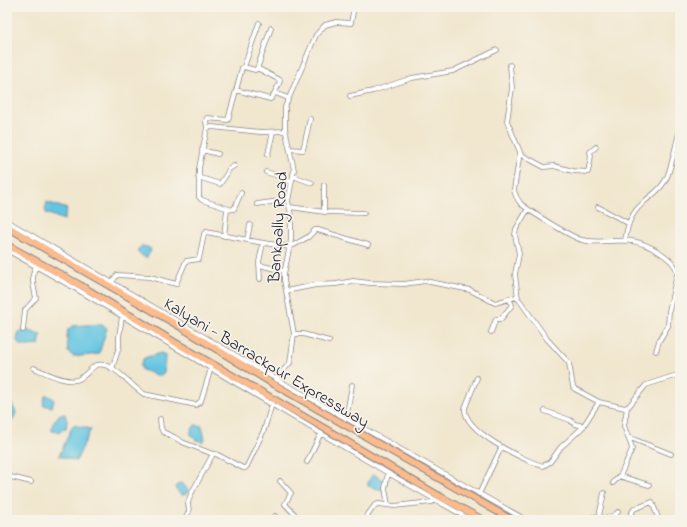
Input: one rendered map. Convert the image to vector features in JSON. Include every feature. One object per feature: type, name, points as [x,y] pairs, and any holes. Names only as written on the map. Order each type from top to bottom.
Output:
[{"type":"highway","name":"Kalyani - Barrackpur Expressway","points":[[7,228],[179,326],[270,382],[512,520]]},
{"type":"highway","name":"Kalyani - Barrackpur Expressway","points":[[7,245],[92,292],[176,343],[329,431],[441,498],[483,520]]},
{"type":"street","name":"Bankpally Road","points":[[277,380],[290,363],[294,334],[284,280],[284,271],[290,247],[291,229],[290,207],[288,200],[294,166],[285,130],[285,117],[288,98],[316,36],[325,25],[337,22],[351,23],[354,7]]},
{"type":"street","points":[[241,193],[234,209],[229,209],[200,199],[198,177],[208,118],[228,120],[236,90],[259,23]]},
{"type":"street","points":[[257,68],[271,28]]},
{"type":"street","points":[[350,96],[373,91],[412,78],[453,71],[496,50]]},
{"type":"street","points":[[510,66],[512,88],[507,121],[520,154],[514,193],[519,202],[578,239],[600,242],[634,242],[649,247],[670,260],[677,272],[668,310],[668,326],[659,341],[656,351]]},
{"type":"street","points":[[236,90],[270,99],[275,93],[280,82],[279,79],[257,68],[255,70],[244,67]]},
{"type":"street","points":[[275,93],[288,98]]},
{"type":"street","points":[[290,149],[303,149],[310,119]]},
{"type":"street","points":[[207,124],[212,127],[260,132],[285,130]]},
{"type":"street","points":[[625,241],[628,223],[640,206],[658,192],[666,179],[680,130]]},
{"type":"street","points":[[268,154],[273,132]]},
{"type":"street","points":[[520,154],[544,167],[554,166],[576,172],[588,172],[591,156],[590,152],[596,147]]},
{"type":"street","points":[[202,150],[218,154]]},
{"type":"street","points":[[198,177],[220,184],[222,179],[227,175],[229,169],[234,166]]},
{"type":"street","points":[[266,172],[282,177],[291,182]]},
{"type":"street","points":[[293,176],[312,183]]},
{"type":"street","points":[[324,185],[324,211]]},
{"type":"street","points":[[257,204],[288,200]]},
{"type":"street","points":[[290,207],[324,211],[364,213]]},
{"type":"street","points":[[598,207],[628,223]]},
{"type":"street","points":[[528,208],[516,229],[515,235],[518,254],[515,274],[518,298],[547,339],[570,364],[574,388],[599,402],[627,408]]},
{"type":"street","points":[[224,236],[229,209]]},
{"type":"street","points":[[7,221],[277,380],[526,520]]},
{"type":"street","points":[[247,240],[250,225]]},
{"type":"street","points":[[112,282],[117,275],[150,277],[176,284],[186,261],[199,259],[204,233],[206,232],[290,247],[308,237],[316,230],[368,245]]},
{"type":"street","points":[[260,279],[259,265],[263,243]]},
{"type":"street","points":[[7,250],[212,368],[388,473],[472,520]]},
{"type":"street","points":[[259,265],[284,271]]},
{"type":"street","points":[[23,330],[26,310],[36,298],[33,284],[33,274],[36,266]]},
{"type":"street","points":[[286,291],[316,285],[338,284],[347,281],[404,284],[425,280],[470,290],[495,303],[513,297],[518,298]]},
{"type":"street","points":[[672,293],[680,297]]},
{"type":"street","points":[[491,332],[496,319],[501,319],[512,305],[509,298]]},
{"type":"street","points":[[112,368],[119,347],[118,339],[122,316]]},
{"type":"street","points":[[294,334],[302,334],[329,341]]},
{"type":"street","points":[[34,368],[69,381],[78,379],[96,365],[100,364],[112,368],[137,390],[144,394],[196,405],[201,401],[212,368]]},
{"type":"street","points":[[613,483],[620,476],[632,449],[632,445],[624,426],[627,408],[646,385],[680,374]]},
{"type":"street","points":[[477,378],[464,412],[471,425],[501,448],[545,466],[584,426],[599,402]]},
{"type":"street","points":[[346,419],[352,385]]},
{"type":"street","points":[[160,419],[163,432],[182,442],[216,454],[243,468],[246,467],[264,430],[272,404]]},
{"type":"street","points":[[545,411],[570,420],[575,424],[584,426]]},
{"type":"street","points":[[307,462],[321,433]]},
{"type":"street","points":[[628,437],[671,454]]},
{"type":"street","points":[[479,494],[501,448]]},
{"type":"street","points":[[185,520],[189,511],[188,503],[191,494],[213,454]]},
{"type":"street","points":[[388,473],[385,488],[388,505]]},
{"type":"street","points":[[7,476],[31,482]]},
{"type":"street","points":[[620,476],[649,485]]},
{"type":"street","points":[[280,481],[291,494],[285,504],[300,520]]},
{"type":"street","points":[[599,517],[604,493]]},
{"type":"street","points":[[364,520],[375,505],[379,504],[394,506],[432,502],[436,500]]},
{"type":"street","points":[[627,520],[634,509],[652,502],[659,520]]},
{"type":"street","points":[[590,520],[593,517],[599,517],[605,520],[613,517],[618,512]]},
{"type":"street","points":[[275,516],[279,520]]},
{"type":"water","points":[[47,202],[67,209],[64,220],[46,213],[45,209]]},
{"type":"water","points":[[143,246],[150,248],[151,251],[146,258],[138,253],[138,249]]},
{"type":"water","points":[[100,324],[107,328],[99,354],[73,356],[68,352],[68,329],[73,326]]},
{"type":"water","points":[[27,330],[41,335],[39,345],[20,345],[17,340],[19,332]]},
{"type":"water","points":[[161,353],[165,355],[164,373],[160,376],[142,370],[140,365],[144,358]]},
{"type":"water","points":[[47,395],[54,399],[52,407],[43,405],[45,396]]},
{"type":"water","points":[[7,400],[10,401],[16,412],[10,423],[7,422]]},
{"type":"water","points":[[65,414],[67,421],[66,428],[59,432],[52,431],[53,424],[59,415]]},
{"type":"water","points":[[73,425],[91,429],[76,461],[59,456]]},
{"type":"water","points":[[195,425],[202,426],[205,440],[202,442],[195,439],[191,435],[191,431]]},
{"type":"water","points":[[373,474],[387,482],[382,490],[368,486],[368,482]]},
{"type":"water","points":[[181,483],[189,490],[186,494],[181,495],[175,489],[177,485]]}]
